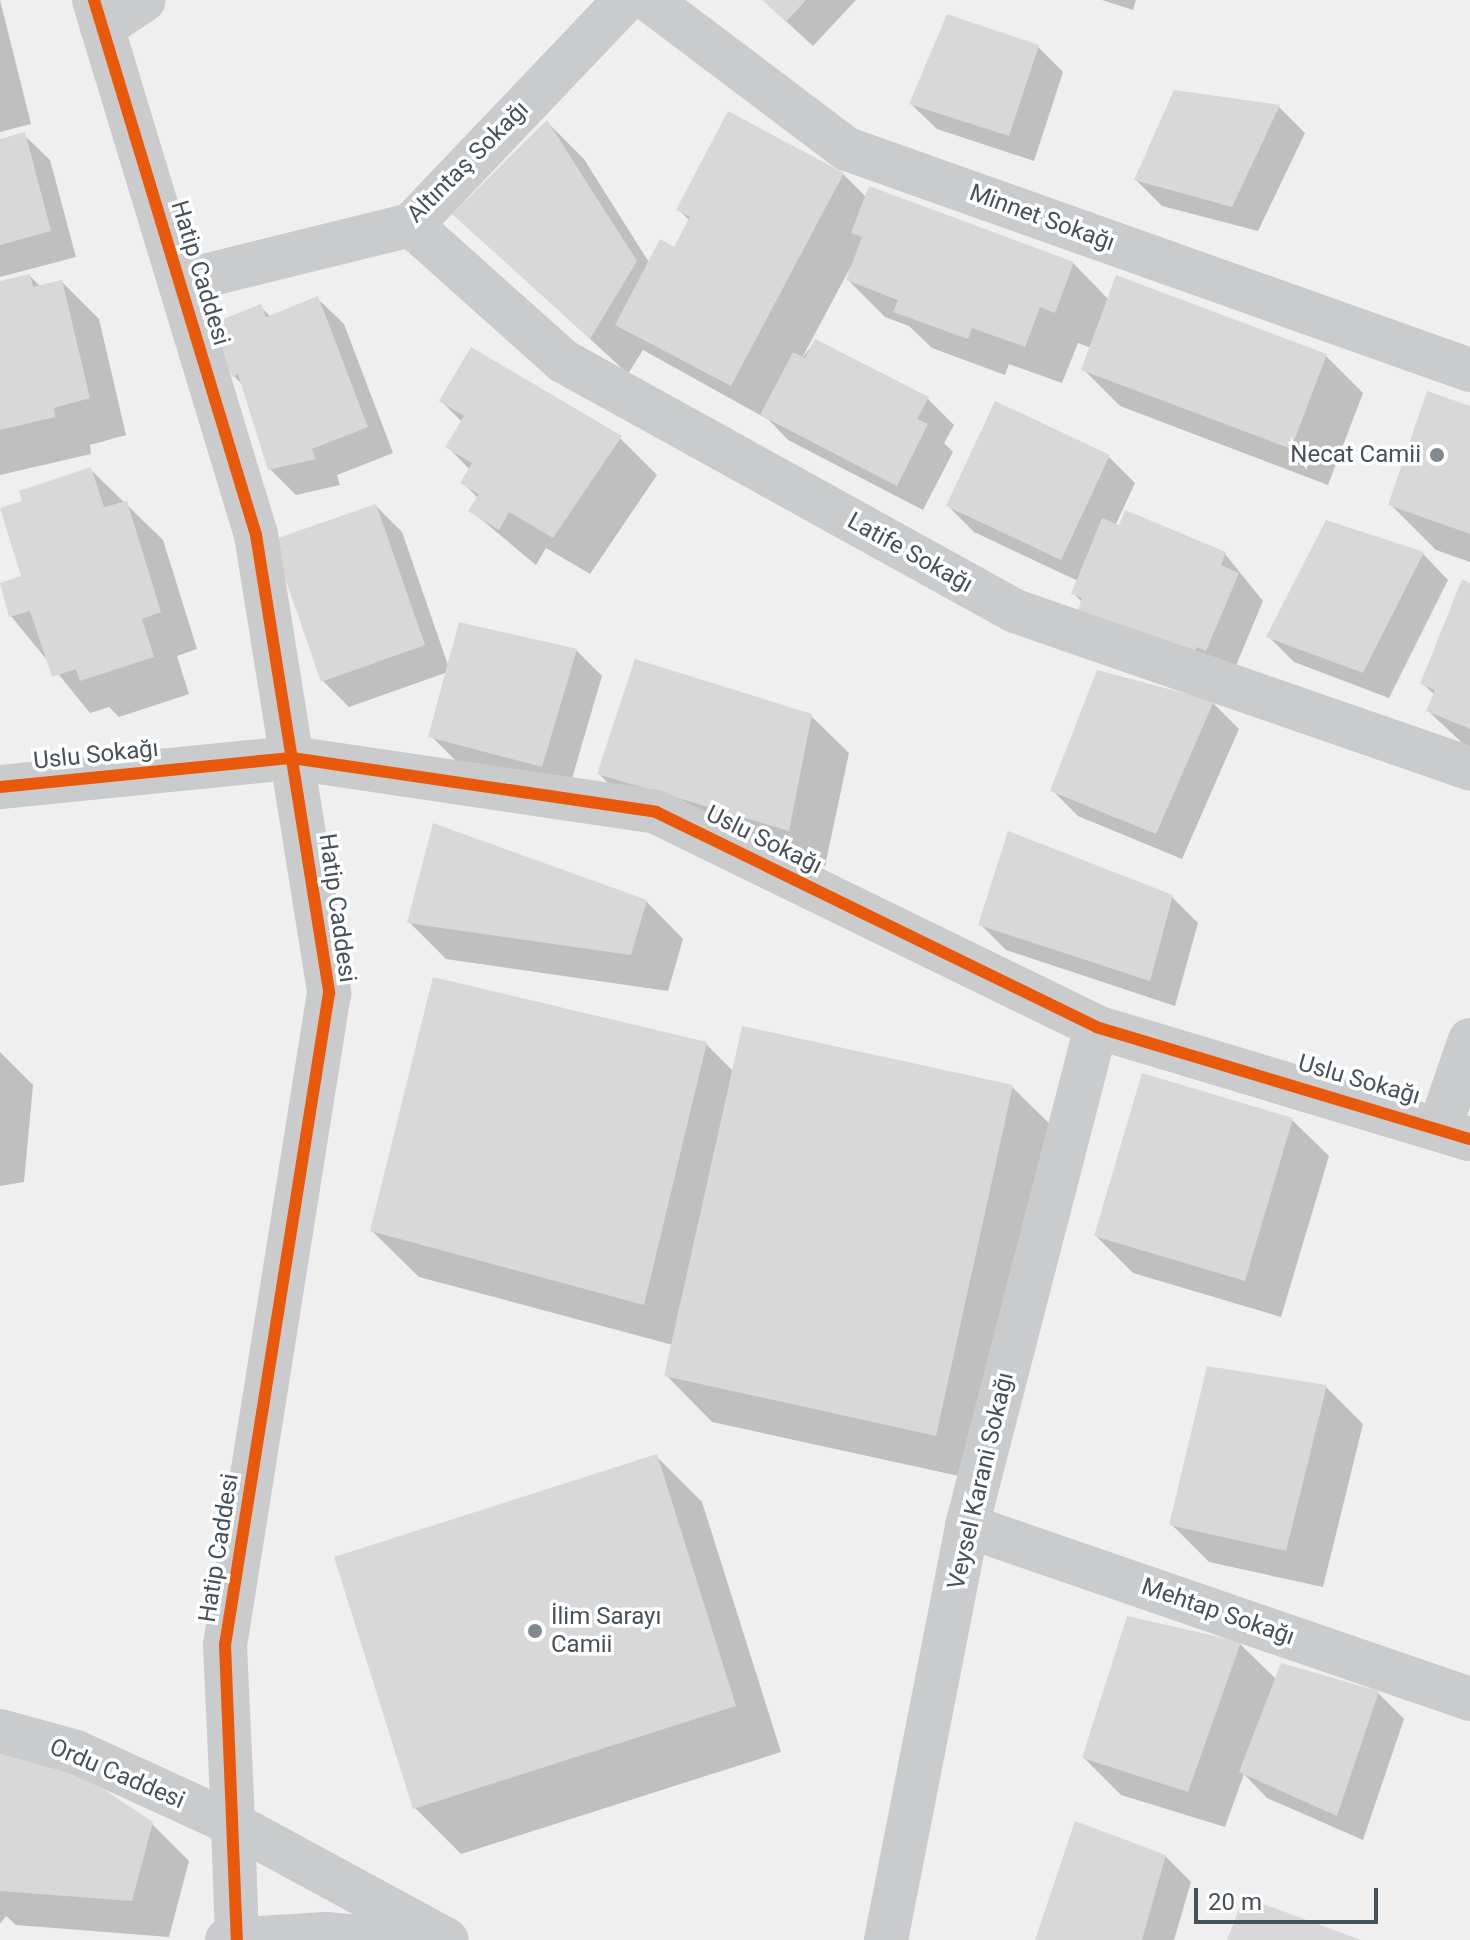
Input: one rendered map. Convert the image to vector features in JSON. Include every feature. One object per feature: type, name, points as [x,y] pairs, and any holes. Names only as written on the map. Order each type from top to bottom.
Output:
[{"type":"main road","points":[[234,1940],[393,1940]]},
{"type":"street","points":[[98,14],[144,0]]},
{"type":"street","name":"Altıntaş Sokağı","points":[[180,282],[411,225],[625,0]]},
{"type":"street","name":"Minnet Sokağı","points":[[649,0],[847,149],[1470,370]]},
{"type":"street","name":"Hatip Caddesi","points":[[98,14],[256,535],[329,993],[225,1645],[233,1824],[234,1940]]},
{"type":"street","name":"Latife Sokağı","points":[[411,225],[563,361],[1015,611],[1470,769]]},
{"type":"street","name":"Uslu Sokağı","points":[[0,787],[292,758],[656,812],[1096,1027],[1455,1133]]},
{"type":"street","name":"Veysel Karani Sokağı","points":[[886,1940],[967,1526],[1096,1027]]},
{"type":"street","points":[[1455,1133],[1470,1040]]},
{"type":"street","name":"Mehtap Sokağı","points":[[967,1526],[1470,1699]]},
{"type":"street","name":"Ordu Caddesi","points":[[0,1731],[76,1752],[233,1824],[447,1940]]},
{"type":"building","points":[[762,0],[806,0],[786,22]]},
{"type":"building","points":[[947,14],[1039,45],[1009,136],[909,104]]},
{"type":"building","points":[[1174,90],[1280,105],[1232,207],[1134,180]]},
{"type":"building","points":[[728,111],[844,173],[731,386],[615,325],[660,239],[674,247],[690,217],[676,210]]},
{"type":"building","points":[[547,120],[637,261],[590,339],[452,214]]},
{"type":"building","points":[[25,132],[51,231],[0,245],[0,139]]},
{"type":"building","points":[[869,186],[1074,262],[1055,313],[1040,307],[1025,347],[972,328],[968,339],[893,312],[898,300],[846,280],[862,237],[851,233]]},
{"type":"building","points":[[30,274],[33,287],[62,280],[90,398],[54,408],[55,417],[0,430],[0,281]]},
{"type":"building","points":[[1116,275],[1327,354],[1291,449],[1081,370]]},
{"type":"building","points":[[318,296],[368,427],[312,449],[316,459],[268,470],[238,374],[232,377],[214,331],[223,328],[220,320],[261,304],[266,317]]},
{"type":"building","points":[[815,339],[929,397],[917,419],[928,424],[897,486],[760,415],[793,352],[805,358]]},
{"type":"building","points":[[471,347],[622,436],[553,538],[509,512],[499,530],[468,511],[479,494],[460,483],[472,463],[445,447],[464,416],[439,401]]},
{"type":"building","name":"Necat Camii","points":[[1427,391],[1470,406],[1470,534],[1388,505]]},
{"type":"building","points":[[995,401],[1110,455],[1061,560],[946,506]]},
{"type":"building","points":[[91,467],[104,507],[127,501],[161,612],[142,619],[154,657],[80,681],[76,669],[52,677],[30,611],[9,617],[0,583],[21,576],[0,508],[22,501],[19,491]]},
{"type":"building","points":[[376,504],[425,645],[321,682],[272,540]]},
{"type":"building","points":[[1125,510],[1226,552],[1221,565],[1239,573],[1206,651],[1197,647],[1192,657],[1078,611],[1082,598],[1071,594],[1102,518],[1119,525]]},
{"type":"building","points":[[1326,520],[1424,552],[1363,673],[1266,637]]},
{"type":"building","points":[[1462,579],[1470,583],[1470,729],[1426,711],[1435,690],[1420,684]]},
{"type":"building","points":[[459,622],[577,649],[542,767],[428,737]]},
{"type":"building","points":[[635,659],[812,714],[789,831],[597,774]]},
{"type":"building","points":[[1097,670],[1214,701],[1156,834],[1050,791]]},
{"type":"building","points":[[433,823],[647,900],[631,955],[407,923]]},
{"type":"building","points":[[1008,831],[1173,895],[1150,981],[978,925]]},
{"type":"building","points":[[433,977],[707,1042],[644,1305],[370,1231]]},
{"type":"building","points":[[742,1026],[1013,1085],[936,1436],[664,1376]]},
{"type":"building","points":[[1142,1073],[1293,1118],[1245,1281],[1094,1236]]},
{"type":"building","points":[[1207,1366],[1327,1385],[1286,1551],[1169,1525]]},
{"type":"building","name":"İlim Sarayı Camii","points":[[657,1454],[736,1706],[413,1809],[334,1557]]},
{"type":"building","points":[[1127,1616],[1241,1642],[1188,1792],[1082,1758]]},
{"type":"building","points":[[1281,1663],[1379,1691],[1337,1816],[1239,1772]]},
{"type":"building","points":[[0,1751],[85,1777],[153,1822],[132,1901],[0,1891]]},
{"type":"building","points":[[1075,1821],[1166,1855],[1142,1940],[1035,1940]]},
{"type":"building","points":[[1244,1897],[1361,1940],[1227,1940]]},
{"type":"cycle path","points":[[94,0],[256,535],[329,993],[225,1645],[237,1939]]},
{"type":"cycle path","points":[[0,787],[292,758],[656,812],[1096,1027],[1470,1139]]},
{"type":"place","name":"Necat Camii","points":[[1437,455]]},
{"type":"place","name":"İlim Sarayı Camii","points":[[535,1631]]}]
